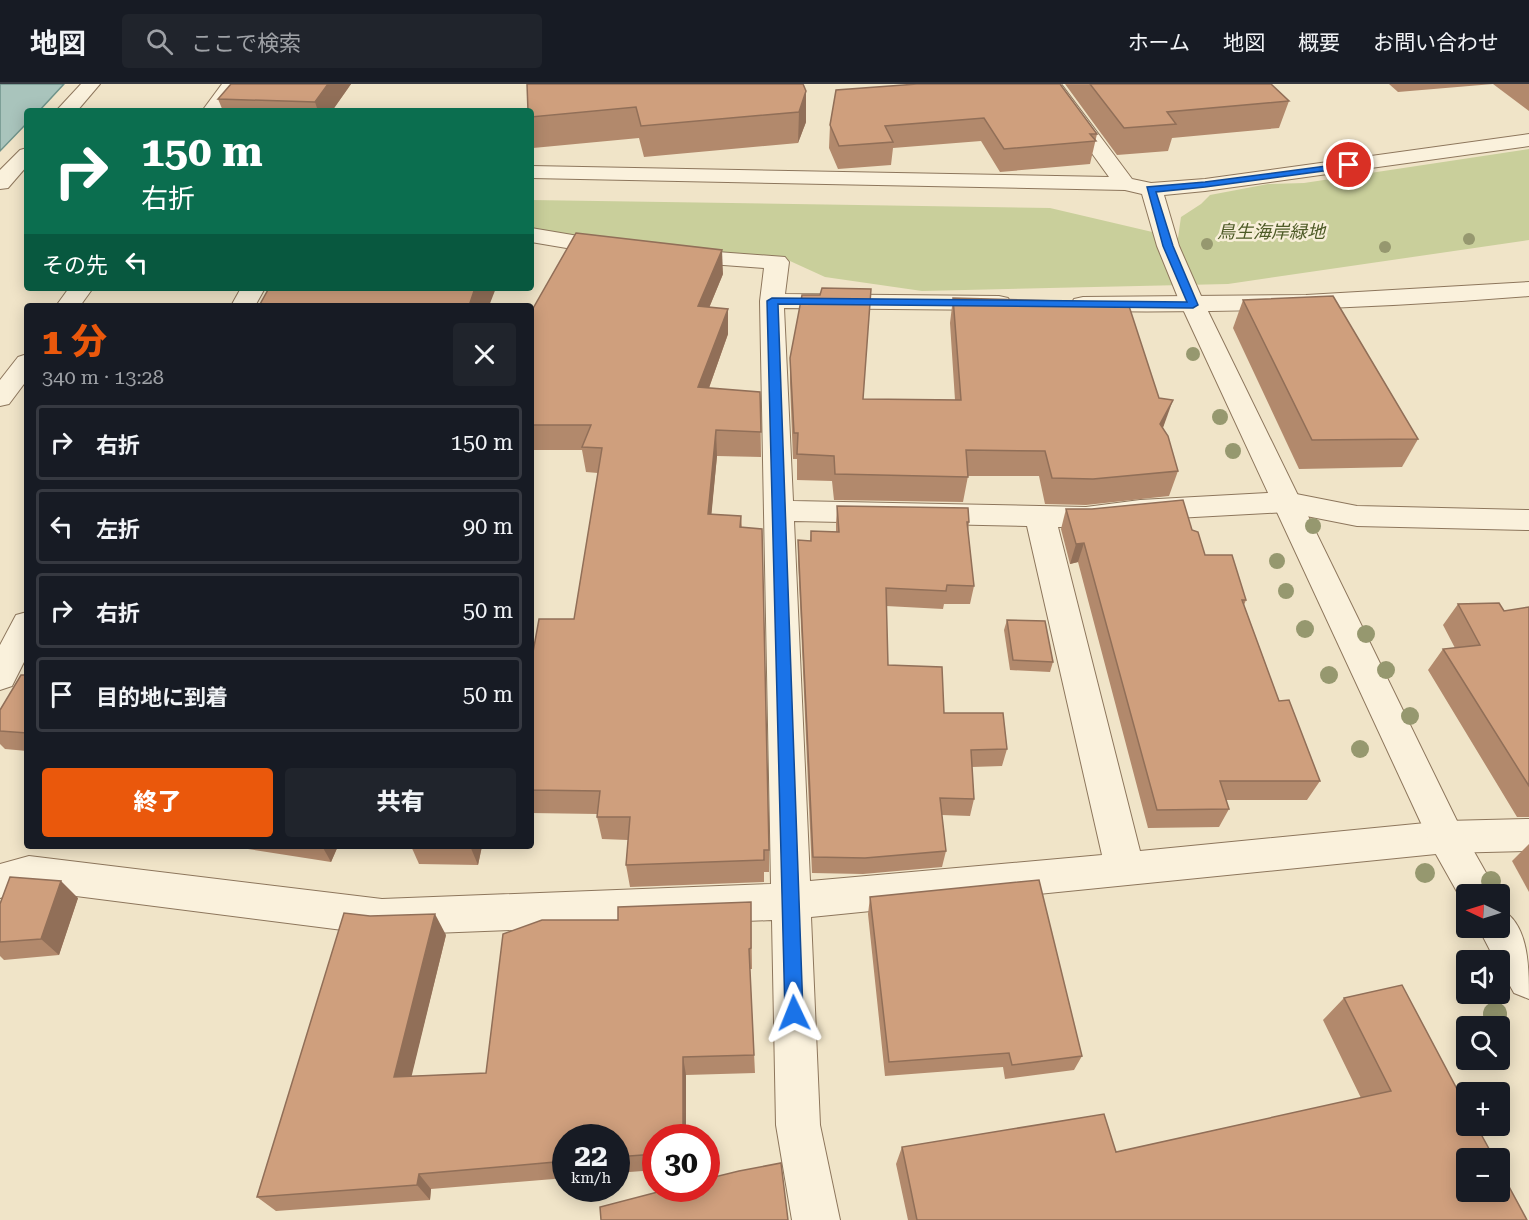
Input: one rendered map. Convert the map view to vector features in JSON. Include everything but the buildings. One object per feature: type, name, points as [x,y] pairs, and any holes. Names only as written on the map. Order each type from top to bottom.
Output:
[{"type":"street","points":[[69,108],[91,84]]},
{"type":"street","points":[[214,108],[232,84]]},
{"type":"street","points":[[1051,84],[1125,184]]},
{"type":"street","points":[[534,172],[1125,184],[1151,189],[1205,185],[1529,140]]},
{"type":"street","points":[[0,183],[24,157]]},
{"type":"street","points":[[1151,189],[1168,246],[1193,305],[1446,837],[1473,884]]},
{"type":"street","points":[[534,236],[645,254],[777,262],[772,301],[798,1125],[816,1220]]},
{"type":"street","points":[[1059,304],[1193,305],[1459,295],[1529,289]]},
{"type":"street","points":[[772,301],[1023,304]]},
{"type":"street","points":[[0,398],[24,366]]},
{"type":"street","points":[[778,511],[1086,517],[1140,510],[1286,502],[1357,516],[1529,520]]},
{"type":"street","points":[[1040,516],[1125,870]]},
{"type":"street","points":[[0,677],[24,630]]},
{"type":"street","points":[[0,881],[29,873],[382,917],[790,901],[1446,837],[1529,835]]},
{"type":"street","points":[[1505,938],[1529,979]]},
{"type":"green space","name":"鳥生海岸緑地","points":[[1529,149],[1529,240],[1228,284],[922,291],[825,277],[779,256],[646,251],[534,232],[534,200],[1050,208],[1178,238],[1181,217],[1210,195],[1268,184],[1304,183]]},
{"type":"water","points":[[0,84],[64,84],[42,108],[24,108],[24,126],[0,151]]},
{"type":"route","points":[[794,1013],[772,301],[1193,305],[1168,246],[1151,189],[1205,185],[1349,165]]}]
